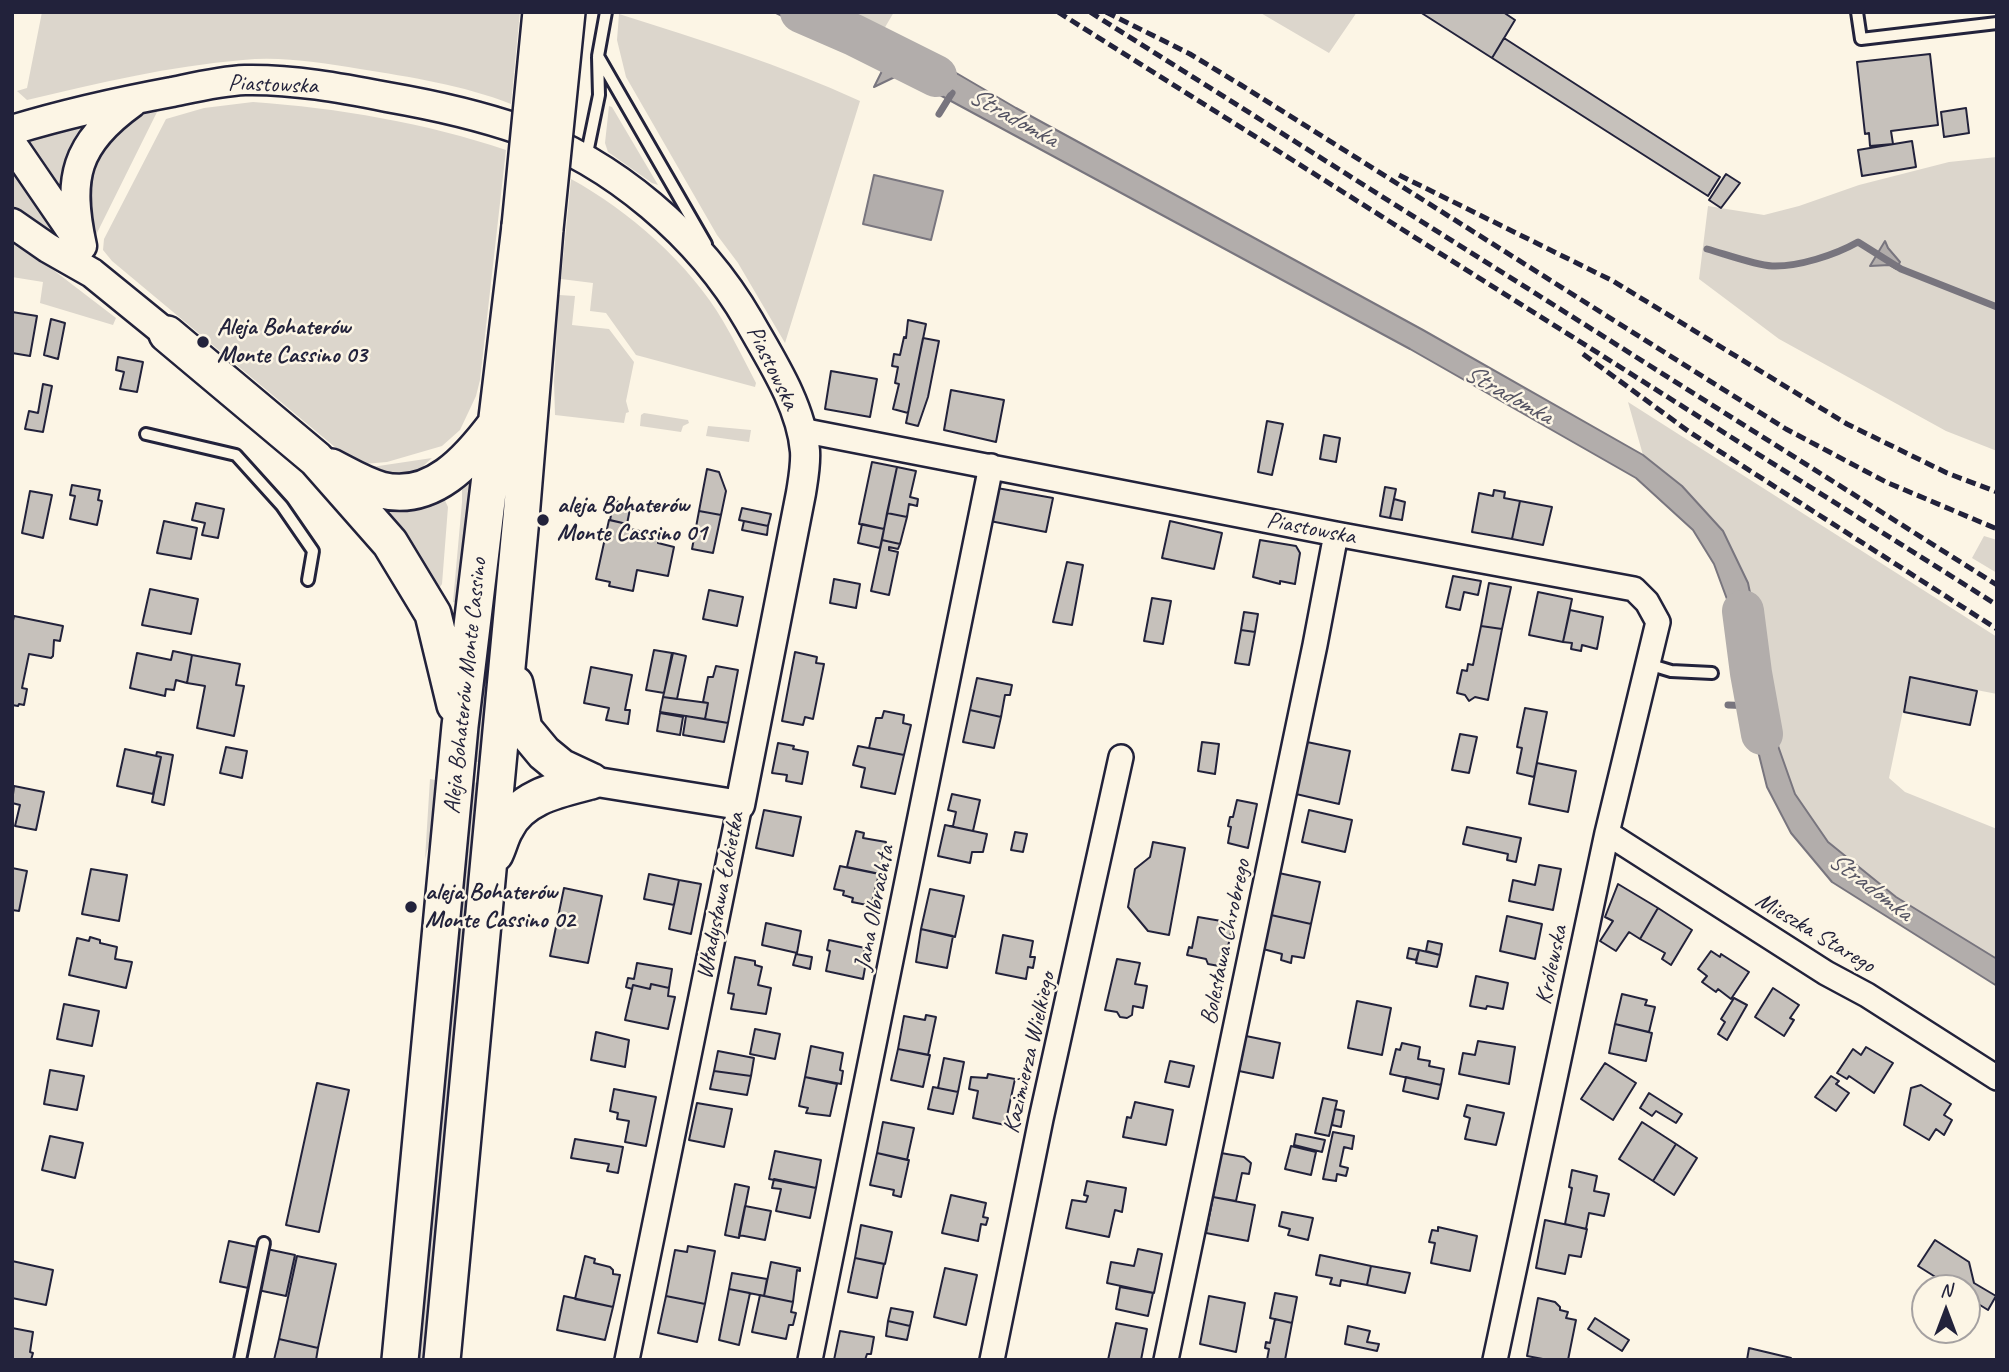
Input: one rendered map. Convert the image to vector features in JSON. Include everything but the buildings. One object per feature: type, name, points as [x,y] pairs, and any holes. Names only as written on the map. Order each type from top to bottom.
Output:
[{"type":"main road","name":"Aleja Bohaterów Monte Cassino","points":[[442,1360],[521,519],[541,12]]},
{"type":"main road","name":"Aleja Bohaterów Monte Cassino","points":[[400,1360],[460,726],[496,424],[567,12]]},
{"type":"main road","points":[[167,334],[316,459],[390,543],[433,614],[460,726]]},
{"type":"main road","points":[[316,459],[383,491],[403,492],[419,489],[454,472],[474,453],[496,424]]},
{"type":"main road","points":[[507,651],[524,729],[561,768],[591,781]]},
{"type":"main road","points":[[489,872],[507,825],[524,807],[548,792],[591,781]]},
{"type":"street","name":"Piastowska","points":[[12,130],[73,112],[243,80],[321,86],[424,104],[483,119],[523,131],[586,161],[668,221],[694,247],[740,305],[769,355],[801,430],[1634,589]]},
{"type":"street","points":[[92,273],[74,211],[80,161],[88,144],[104,125],[139,98]]},
{"type":"street","points":[[12,144],[82,246]]},
{"type":"street","points":[[12,223],[48,248],[92,273],[167,334]]},
{"type":"street","name":"Władysława Łokietka","points":[[627,1360],[801,494],[805,452],[801,430]]},
{"type":"street","name":"Jana Olbrachta","points":[[810,1360],[991,466]]},
{"type":"street","name":"Bolesława Chrobrego","points":[[1166,1360],[1336,534]]},
{"type":"street","name":"Królewska","points":[[1496,1360],[1606,833],[1658,622],[1647,602],[1634,589]]},
{"type":"street","name":"Kazimierza Wielkiego","points":[[992,1360],[1041,1119],[1121,757]]},
{"type":"street","points":[[591,781],[740,805]]},
{"type":"street","name":"Mieszka Starego","points":[[1606,833],[1997,1078]]},
{"type":"lane","points":[[586,161],[599,94],[598,56],[607,12]]},
{"type":"lane","points":[[1857,12],[1861,39],[1997,23]]},
{"type":"lane","points":[[598,56],[703,238],[723,282]]},
{"type":"lane","points":[[146,434],[236,455],[282,506],[313,551],[308,580]]},
{"type":"lane","points":[[1648,664],[1671,671],[1712,673]]},
{"type":"lane","points":[[240,1360],[264,1243]]},
{"type":"shaded area","points":[[42,12],[520,12],[511,104],[417,79],[316,62],[272,59],[161,71],[27,100],[17,91],[27,88]]},
{"type":"shaded area","points":[[844,12],[894,12],[884,29]]},
{"type":"shaded area","points":[[1259,12],[1357,12],[1329,53]]},
{"type":"shaded area","points":[[619,14],[711,43],[860,101],[785,343],[738,263],[717,235],[626,77],[617,40]]},
{"type":"shaded area","points":[[253,102],[381,118],[445,132],[506,150],[480,380],[476,396],[460,430],[442,446],[387,462],[364,464],[348,458],[112,261],[103,250],[104,239],[166,119],[204,108]]},
{"type":"shaded area","points":[[609,106],[658,185],[608,152],[605,143]]},
{"type":"shaded area","points":[[158,110],[92,243],[85,228],[94,151],[140,115]]},
{"type":"shaded area","points":[[92,122],[62,205],[21,142]]},
{"type":"shaded area","points":[[1997,157],[1997,451],[1946,431],[1779,339],[1699,279],[1708,206],[1764,215],[1859,185],[1949,162]]},
{"type":"shaded area","points":[[12,158],[70,253],[12,209]]},
{"type":"shaded area","points":[[571,179],[614,206],[656,240],[693,279],[727,329],[756,383],[755,387],[636,355],[606,313],[590,311],[593,283],[561,279]]},
{"type":"shaded area","points":[[12,233],[22,246],[116,318],[113,325],[40,303],[43,282],[12,277]]},
{"type":"shaded area","points":[[559,295],[575,296],[572,325],[609,329],[634,362],[626,401],[629,412],[626,413],[624,423],[555,415],[554,381]]},
{"type":"shaded area","points":[[1628,402],[1997,637],[1997,694],[1910,677],[1889,778],[1905,792],[1997,829],[1997,959],[1896,897],[1828,842],[1795,794],[1771,726],[1759,678],[1757,627],[1748,583],[1682,486],[1643,455]]},
{"type":"shaded area","points":[[644,413],[688,420],[689,423],[683,426],[681,432],[640,426],[641,415]]},
{"type":"shaded area","points":[[708,426],[751,430],[749,442],[706,436]]},
{"type":"shaded area","points":[[432,458],[407,481],[365,468]]},
{"type":"shaded area","points":[[474,468],[463,604],[453,602],[462,479]]},
{"type":"shaded area","points":[[442,494],[448,507],[442,584],[436,593],[382,507]]},
{"type":"shaded area","points":[[1984,536],[1997,540],[1997,573],[1972,558]]},
{"type":"shaded area","points":[[487,623],[498,623],[483,762],[473,762]]},
{"type":"shaded area","points":[[430,779],[435,780],[425,859]]},
{"type":"shaded area","points":[[469,782],[481,783],[429,1360],[412,1360]]},
{"type":"water","points":[[774,12],[844,12],[885,32],[871,59]]},
{"type":"water","points":[[893,36],[1016,108],[1423,330],[1643,455],[1682,486],[1723,531],[1748,583],[1757,627],[1757,668],[1741,668],[1731,610],[1714,564],[1693,530],[1636,478],[1410,349],[901,74],[874,87],[884,67],[879,64]]},
{"type":"water","points":[[874,175],[943,191],[931,240],[863,224]]},
{"type":"water","points":[[1885,241],[1900,262],[1896,269],[1889,265],[1870,266]]},
{"type":"water","points":[[1743,678],[1759,678],[1771,726],[1795,794],[1828,842],[1896,897],[1997,959],[1997,986],[1832,882],[1791,833],[1767,787],[1748,711]]},
{"type":"waterway","name":"Stradomka","points":[[801,12],[936,76]]},
{"type":"waterway","points":[[939,114],[952,93]]},
{"type":"waterway","points":[[1707,249],[1757,264],[1782,266],[1816,259],[1858,242],[1901,269],[1997,307]]},
{"type":"waterway","name":"Stradomka","points":[[1743,611],[1762,734]]},
{"type":"waterway","points":[[1728,705],[1755,706]]},
{"type":"railway","points":[[1058,12],[1997,605]]},
{"type":"railway","points":[[1090,12],[1997,585]]},
{"type":"railway","points":[[1106,12],[1190,54],[1241,85],[1786,429],[1886,482],[1997,529]]},
{"type":"railway","points":[[1399,175],[1613,281],[1847,424],[1947,473],[1997,492]]},
{"type":"railway","points":[[1583,354],[1688,431],[1997,629]]},
{"type":"place","name":"Aleja Bohaterów Monte Cassino 03","points":[[203,342]]},
{"type":"place","name":"aleja Bohaterów Monte Cassino 01","points":[[543,520]]},
{"type":"place","name":"aleja Bohaterów Monte Cassino 02","points":[[411,907]]}]
